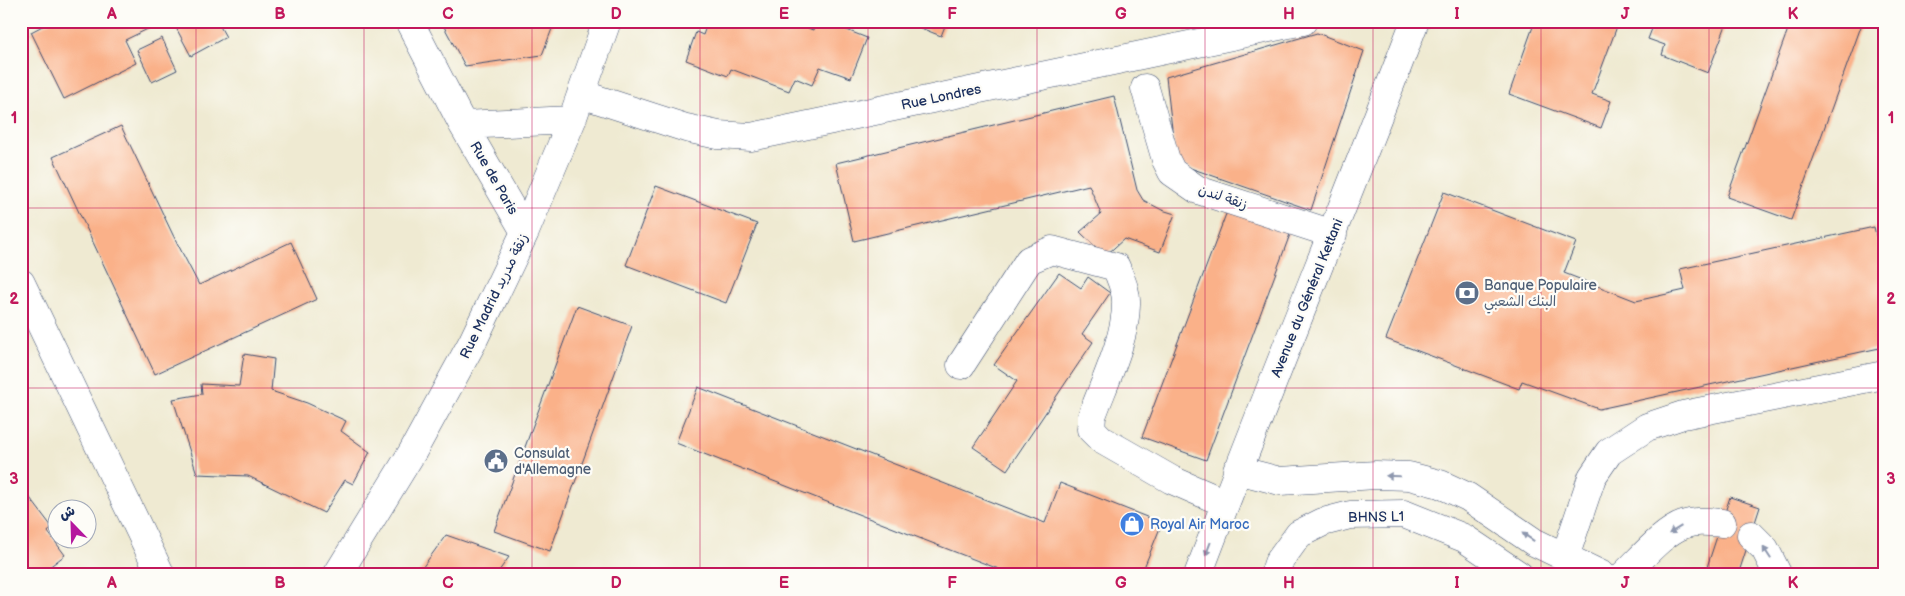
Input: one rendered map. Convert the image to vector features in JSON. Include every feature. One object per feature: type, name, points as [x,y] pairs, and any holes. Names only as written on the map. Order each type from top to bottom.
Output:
[{"type":"street","name":"Rue de Paris","points":[[409,21],[464,125],[525,232]]},
{"type":"street","name":"Rue Madrid زنقة مدريد","points":[[329,575],[343,565],[413,451],[463,360],[525,232],[572,120],[607,21]]},
{"type":"street","name":"Rue Londres","points":[[581,94],[686,128],[718,135],[751,137],[1303,21]]},
{"type":"street","name":"Avenue du Général Kettani","points":[[1198,575],[1237,470],[1333,234],[1415,21]]},
{"type":"street","name":"زنقة لندن","points":[[1145,88],[1166,160],[1172,172],[1198,190],[1333,234]]},
{"type":"street","name":"Rue de Paris","points":[[464,125],[572,120]]},
{"type":"street","points":[[960,365],[1029,260],[1052,250],[1116,267],[1124,286],[1127,304],[1120,340],[1092,416],[1091,429],[1102,440],[1172,480],[1225,504]]},
{"type":"street","points":[[21,283],[161,575]]},
{"type":"street","points":[[1565,557],[1592,477],[1609,452],[1648,427],[1683,415],[1884,375]]},
{"type":"street","points":[[1237,470],[1280,481],[1409,476],[1440,484],[1468,497],[1534,542],[1602,575]]},
{"type":"street","name":"BHNS L1","points":[[1274,575],[1278,563],[1299,534],[1323,522],[1350,515],[1404,514],[1464,538],[1519,575]]},
{"type":"street","points":[[1624,575],[1670,532],[1683,525],[1699,521],[1722,523]]},
{"type":"street","points":[[1293,575],[1300,559],[1312,545],[1327,534],[1344,528],[1380,524],[1399,526],[1430,536],[1479,562],[1496,575]]},
{"type":"street","points":[[1751,535],[1765,549],[1778,575]]},
{"type":"building","points":[[52,21],[154,21],[156,25],[125,40],[136,63],[64,99],[31,32]]},
{"type":"building","points":[[217,21],[226,37],[191,56],[173,22]]},
{"type":"building","points":[[441,21],[555,21],[542,55],[465,66]]},
{"type":"building","points":[[708,21],[731,21],[747,27],[749,21],[789,21],[813,30],[817,21],[824,21],[867,38],[851,78],[820,67],[812,85],[795,78],[789,91],[731,69],[728,76],[686,60],[696,32],[703,35]]},
{"type":"building","points":[[903,21],[947,21],[941,36]]},
{"type":"building","points":[[1535,21],[1619,21],[1592,94],[1611,101],[1601,128],[1509,94]]},
{"type":"building","points":[[1655,21],[1716,21],[1726,25],[1708,73],[1662,55],[1665,45],[1648,39]]},
{"type":"building","points":[[1791,21],[1863,21],[1791,220],[1727,197]]},
{"type":"building","points":[[1317,33],[1364,51],[1311,210],[1176,163],[1166,77]]},
{"type":"building","points":[[162,38],[177,70],[152,82],[137,50]]},
{"type":"building","points":[[1114,96],[1137,190],[1143,200],[1162,210],[1175,214],[1160,252],[1124,239],[1105,256],[1080,232],[1101,214],[1089,185],[854,241],[836,163]]},
{"type":"building","points":[[121,126],[199,285],[291,242],[317,299],[155,374],[53,157]]},
{"type":"building","points":[[656,186],[757,224],[726,303],[626,265]]},
{"type":"building","points":[[1444,192],[1576,242],[1564,273],[1636,301],[1685,290],[1680,269],[1874,227],[1884,269],[1884,347],[1599,409],[1522,381],[1519,389],[1386,339]]},
{"type":"building","points":[[1229,206],[1292,229],[1206,460],[1142,437]]},
{"type":"building","points":[[1059,273],[1081,288],[1088,277],[1110,293],[1082,334],[1093,342],[1007,470],[973,447],[1017,381],[994,365]]},
{"type":"building","points":[[577,306],[632,326],[550,551],[494,531]]},
{"type":"building","points":[[244,354],[274,359],[271,391],[307,403],[346,421],[341,431],[370,452],[353,484],[345,480],[324,513],[248,476],[197,474],[173,399],[202,394],[201,384],[239,386]]},
{"type":"building","points":[[698,387],[1045,523],[1060,483],[1162,523],[1141,575],[1014,575],[676,443]]},
{"type":"building","points":[[21,486],[48,522],[48,548],[60,548],[65,555],[39,575],[21,575]]},
{"type":"building","points":[[1730,497],[1760,507],[1738,575],[1721,575],[1706,570]]},
{"type":"building","points":[[446,535],[509,557],[496,575],[417,575]]},
{"type":"place","name":"Banque Populaire البنك الشعبي","points":[[1467,293]]},
{"type":"place","name":"Consulat d'Allemagne","points":[[496,461]]},
{"type":"place","name":"Royal Air Maroc","points":[[1132,524]]}]
